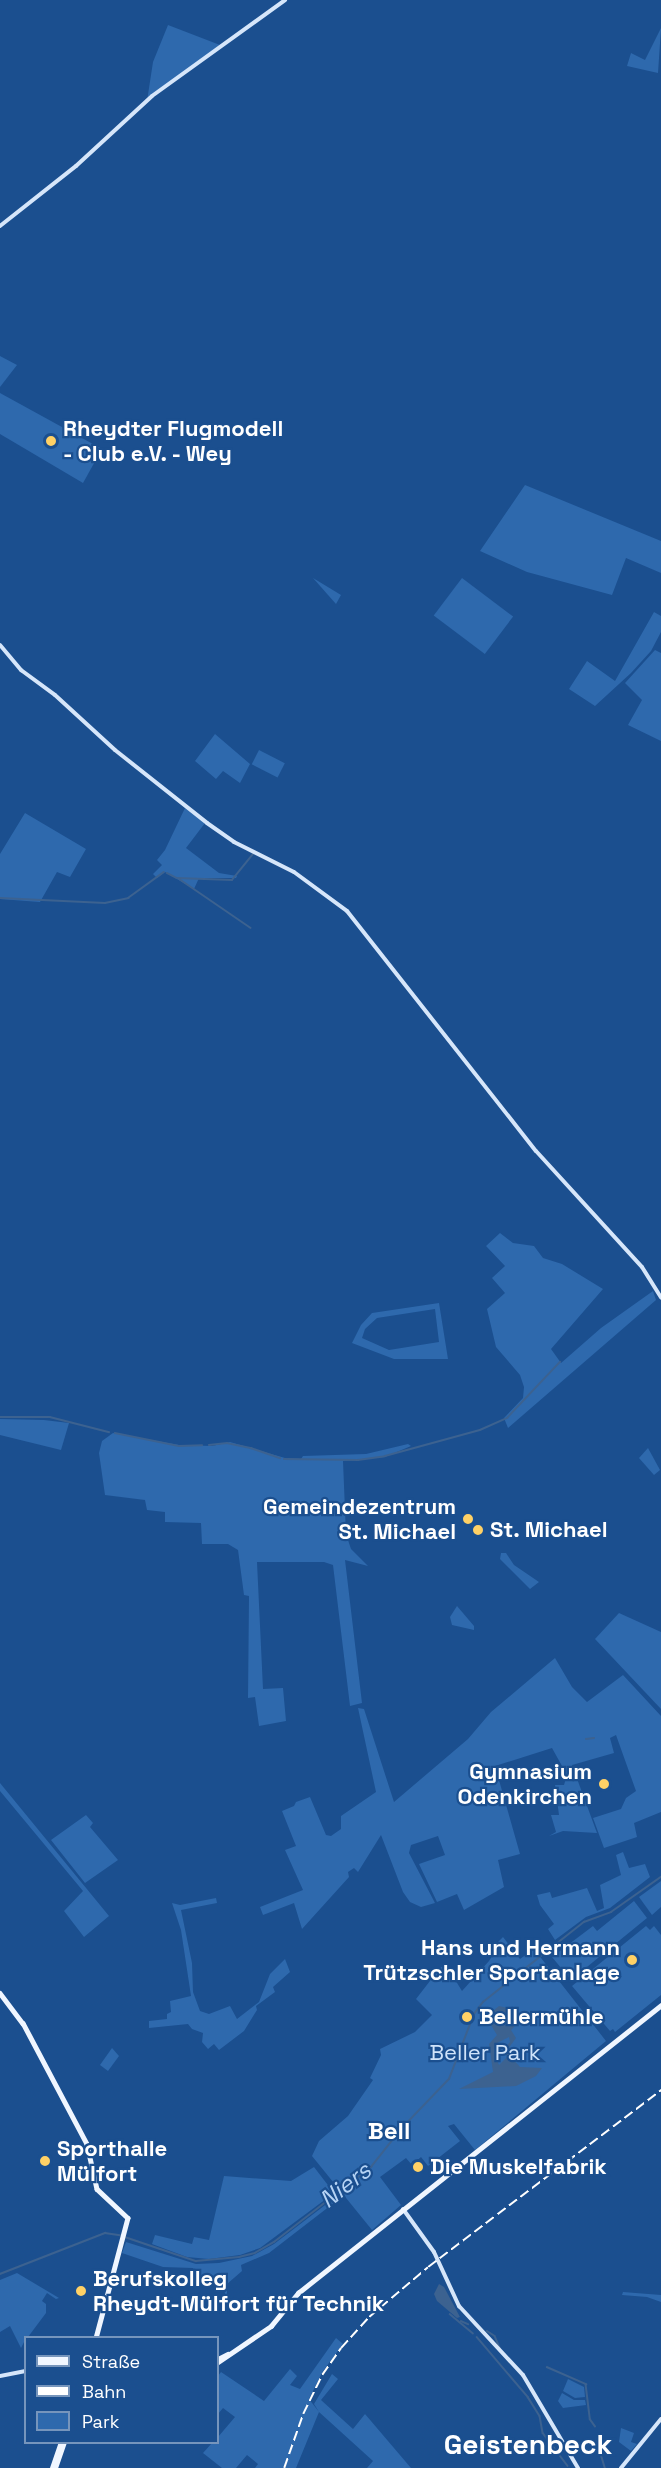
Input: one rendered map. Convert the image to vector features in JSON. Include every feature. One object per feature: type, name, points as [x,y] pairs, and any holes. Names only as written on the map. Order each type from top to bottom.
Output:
[{"type":"main road","points":[[0,226],[76,166],[152,96],[285,0]]},
{"type":"main road","points":[[0,645],[19,668],[55,695],[118,753],[186,806],[232,841],[294,872],[350,915],[536,1151],[642,1267],[657,1287],[661,1297]]},
{"type":"main road","points":[[0,1992],[21,2019],[87,2144],[97,2189],[128,2218],[121,2237],[96,2336]]},
{"type":"main road","points":[[219,2359],[271,2326],[295,2296],[661,2005]]},
{"type":"main road","points":[[403,2209],[434,2252],[459,2306],[523,2375],[578,2468]]},
{"type":"main road","points":[[0,2376],[24,2371]]},
{"type":"main road","points":[[621,2468],[661,2419]]},
{"type":"main road","points":[[54,2468],[62,2444]]},
{"type":"green space","points":[[168,25],[220,45],[147,101],[153,62]]},
{"type":"green space","points":[[661,28],[658,73],[627,66],[631,53],[645,60]]},
{"type":"green space","points":[[0,356],[17,365],[0,387]]},
{"type":"green space","name":"Rheydter Flugmodell - Club e.V. - Wey","points":[[0,393],[102,449],[83,483],[0,434]]},
{"type":"green space","points":[[525,485],[661,541],[661,573],[626,558],[612,595],[527,572],[480,551]]},
{"type":"green space","points":[[313,578],[341,595],[336,604]]},
{"type":"green space","points":[[462,578],[513,617],[485,654],[434,616]]},
{"type":"green space","points":[[654,612],[661,616],[661,632],[651,651],[595,706],[569,689],[587,661],[615,681]]},
{"type":"green space","points":[[655,650],[661,653],[661,741],[628,725],[642,700],[625,683]]},
{"type":"green space","points":[[215,734],[250,764],[240,783],[223,771],[216,779],[195,761]]},
{"type":"green space","points":[[259,750],[285,763],[278,777],[252,764]]},
{"type":"green space","points":[[185,808],[205,823],[186,848],[219,873],[237,876],[236,878],[199,878],[194,889],[165,872],[157,878],[153,874],[162,865],[157,860],[165,850]]},
{"type":"green space","points":[[25,813],[86,849],[70,877],[57,872],[40,902],[0,899],[0,854]]},
{"type":"green space","points":[[500,1233],[513,1243],[534,1246],[543,1258],[562,1264],[603,1289],[551,1349],[561,1363],[601,1328],[653,1291],[656,1300],[508,1428],[504,1418],[523,1398],[524,1387],[520,1375],[496,1347],[487,1309],[505,1293],[492,1278],[505,1266],[486,1246]]},
{"type":"green space","points":[[439,1303],[448,1359],[394,1359],[352,1343],[361,1325],[372,1313]],"holes":[[[435,1309],[439,1342],[389,1350],[362,1338],[365,1329],[377,1318]]]},
{"type":"green space","points":[[0,1419],[69,1423],[61,1450],[0,1435]]},
{"type":"green space","points":[[113,1433],[179,1445],[212,1446],[230,1442],[285,1458],[301,1459],[303,1456],[366,1454],[408,1444],[411,1446],[385,1457],[343,1461],[346,1534],[351,1549],[368,1566],[345,1560],[362,1703],[350,1706],[333,1565],[324,1562],[257,1562],[263,1689],[283,1688],[286,1721],[259,1726],[255,1697],[248,1698],[249,1596],[244,1595],[238,1550],[228,1544],[202,1544],[201,1523],[165,1522],[165,1512],[147,1510],[145,1500],[105,1495],[99,1453],[102,1441]]},
{"type":"green space","points":[[648,1448],[660,1470],[654,1475],[639,1458]]},
{"type":"green space","points":[[501,1553],[506,1553],[514,1565],[539,1582],[530,1589],[500,1559]]},
{"type":"green space","points":[[457,1606],[474,1626],[474,1630],[452,1625],[450,1617]]},
{"type":"green space","points":[[619,1613],[661,1632],[661,1709],[595,1639]]},
{"type":"green space","points":[[555,1658],[572,1687],[587,1702],[623,1675],[661,1716],[661,1812],[634,1823],[637,1837],[604,1848],[593,1818],[621,1809],[626,1798],[636,1791],[616,1735],[610,1738],[614,1753],[572,1765],[597,1833],[563,1831],[549,1836],[556,1832],[551,1815],[559,1815],[555,1785],[564,1785],[567,1775],[552,1748],[495,1766],[520,1854],[498,1860],[504,1887],[464,1910],[457,1894],[437,1902],[419,1864],[445,1855],[438,1836],[411,1845],[409,1853],[435,1903],[421,1907],[410,1902],[403,1892],[381,1835],[358,1872],[354,1868],[348,1872],[349,1877],[302,1929],[294,1903],[263,1915],[260,1907],[303,1890],[285,1850],[296,1846],[282,1811],[310,1797],[326,1835],[331,1836],[341,1829],[341,1816],[376,1792],[358,1708],[364,1709],[394,1802],[468,1739],[491,1712]]},
{"type":"green space","points":[[0,1783],[109,1916],[84,1937],[64,1911],[83,1891],[0,1791]]},
{"type":"green space","points":[[86,1815],[93,1823],[90,1827],[118,1860],[85,1883],[51,1840]]},
{"type":"green space","points":[[623,1852],[629,1868],[645,1864],[650,1877],[610,1908],[586,1917],[555,1940],[548,1929],[554,1924],[540,1905],[537,1895],[550,1892],[552,1898],[587,1888],[597,1911],[604,1908],[600,1885],[621,1875],[616,1855]]},
{"type":"green space","points":[[661,1881],[661,1907],[652,1915],[639,1897]]},
{"type":"green space","points":[[216,1898],[217,1903],[181,1910],[192,1963],[193,1992],[200,2011],[209,2014],[230,2006],[237,2019],[259,2002],[270,1974],[285,1959],[290,1972],[273,1987],[275,1992],[256,2006],[257,2010],[244,2031],[219,2050],[214,2044],[208,2049],[202,2042],[203,2033],[192,2029],[188,2024],[149,2028],[149,2021],[167,2019],[167,2014],[171,2012],[170,2001],[191,1996],[181,1930],[172,1903],[180,1905]]},
{"type":"green space","points":[[634,1901],[647,1918],[571,1980],[552,1957],[593,1926],[597,1931]]},
{"type":"green space","name":"Hans und Hermann Trützschler Sportanlage","points":[[646,1926],[650,1930],[654,1926],[661,1935],[661,1995],[615,2032],[613,2029],[610,2031],[572,1986]]},
{"type":"green space","name":"Beller Park","points":[[503,1937],[520,1959],[534,1949],[606,2041],[475,2150],[454,2124],[448,2126],[460,2141],[428,2166],[421,2157],[412,2165],[406,2158],[380,2177],[401,2205],[372,2230],[312,2156],[319,2141],[348,2116],[373,2080],[370,2078],[381,2055],[380,2049],[415,2032],[432,2015],[416,1999],[440,1968],[446,1965],[462,1991],[489,1961],[497,1948],[496,1944]]},
{"type":"green space","points":[[112,2048],[119,2056],[108,2071],[100,2065]]},
{"type":"green space","points":[[314,2167],[334,2193],[260,2248],[240,2255],[209,2259],[187,2257],[152,2244],[155,2235],[192,2244],[194,2237],[209,2240],[224,2176],[291,2181]]},
{"type":"green space","points":[[337,2196],[339,2199],[269,2253],[241,2265],[242,2271],[227,2284],[227,2294],[225,2294],[224,2287],[197,2274],[193,2268],[163,2267],[122,2253],[126,2242],[196,2264],[219,2263],[252,2256],[274,2244]]},
{"type":"green space","points":[[17,2273],[59,2298],[56,2299],[47,2293],[42,2301],[46,2304],[46,2313],[29,2336],[24,2336],[21,2348],[10,2326],[0,2332],[0,2280]]},
{"type":"green space","points":[[623,2292],[661,2295],[661,2302],[647,2297],[622,2295]]},
{"type":"green space","points":[[336,2338],[343,2344],[323,2371],[309,2399],[319,2412],[296,2468],[255,2468],[258,2464],[247,2455],[236,2468],[222,2468],[203,2453],[211,2444],[219,2444],[219,2436],[235,2417],[223,2408],[219,2413],[219,2375],[221,2372],[264,2401],[290,2369],[297,2376],[290,2385],[300,2389]]},
{"type":"green space","points":[[332,2374],[338,2379],[321,2400],[353,2429],[365,2414],[411,2468],[367,2468],[373,2461],[319,2412],[314,2404]]},
{"type":"green space","points":[[568,2379],[584,2387],[585,2397],[575,2398],[563,2391]]},
{"type":"green space","points":[[562,2393],[574,2400],[585,2400],[586,2405],[563,2408],[558,2401]]},
{"type":"green space","points":[[621,2428],[634,2433],[631,2442],[637,2444],[631,2451],[619,2442]]},
{"type":"shaded area","points":[[499,2006],[516,2010],[523,2017],[521,2024],[517,2024],[511,2030],[516,2038],[508,2049],[520,2067],[542,2068],[536,2076],[516,2086],[459,2089],[493,2072],[489,2044],[497,2035],[488,2020]],"holes":[[[509,2037],[510,2042],[504,2049],[507,2057],[499,2065],[495,2055],[497,2043]]]},
{"type":"shaded area","points":[[439,2284],[444,2287],[460,2317],[457,2318],[437,2301],[434,2294]]},
{"type":"waterway","points":[[167,873],[177,878],[232,880],[253,854]]},
{"type":"waterway","points":[[0,898],[105,903],[128,898],[164,872]]},
{"type":"waterway","points":[[178,878],[251,928]]},
{"type":"waterway","points":[[284,1459],[358,1460],[385,1456],[480,1430],[507,1418],[560,1362]]},
{"type":"waterway","points":[[0,1417],[50,1417],[109,1432]]},
{"type":"waterway","points":[[115,1433],[179,1446],[202,1445]]},
{"type":"waterway","points":[[209,1445],[227,1443],[280,1458]]},
{"type":"waterway","points":[[586,1739],[594,1738]]},
{"type":"waterway","name":"Niers","points":[[125,2237],[196,2261],[239,2257],[255,2253],[274,2242],[371,2167],[402,2128],[449,2079],[474,2014],[483,2002],[584,1922],[611,1912],[661,1877]]},
{"type":"waterway","name":"Niers","points":[[0,2274],[105,2233],[120,2235]]},
{"type":"waterway","points":[[450,2314],[473,2333]]},
{"type":"waterway","points":[[461,2321],[468,2324]]},
{"type":"waterway","points":[[487,2331],[495,2336],[500,2348]]},
{"type":"waterway","points":[[477,2337],[528,2397],[540,2416],[543,2433],[568,2466]]},
{"type":"waterway","points":[[547,2367],[586,2384],[590,2419],[595,2426]]},
{"type":"waterway","points":[[597,2441],[605,2468]]},
{"type":"railway","points":[[284,2468],[303,2414],[322,2375],[341,2348],[369,2317],[428,2267],[661,2090]]},
{"type":"place","name":"Rheydter Flugmodell - Club e.V. - Wey","points":[[51,441]]},
{"type":"place","name":"Gemeindezentrum St. Michael","points":[[468,1519]]},
{"type":"place","name":"St. Michael","points":[[478,1530]]},
{"type":"place","name":"Gymnasium Odenkirchen","points":[[604,1784]]},
{"type":"place","name":"Hans und Hermann Trützschler Sportanlage","points":[[632,1960]]},
{"type":"place","name":"Bellermühle","points":[[467,2017]]},
{"type":"place","name":"Sporthalle Mülfort","points":[[45,2161]]},
{"type":"place","name":"Die Muskelfabrik","points":[[418,2167]]},
{"type":"place","name":"Berufskolleg Rheydt-Mülfort für Technik","points":[[81,2291]]},
{"type":"district","name":"Bell","points":[[389,2131]]},
{"type":"district","name":"Geistenbeck","points":[[528,2444]]}]
